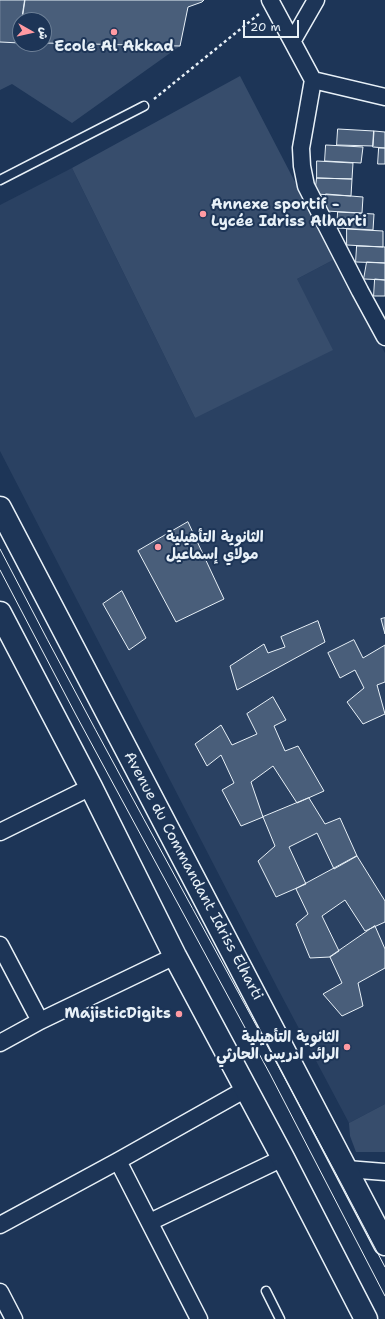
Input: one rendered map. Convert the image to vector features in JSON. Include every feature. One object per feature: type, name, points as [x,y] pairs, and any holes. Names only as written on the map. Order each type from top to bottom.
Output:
[{"type":"main road","name":"Avenue du Commandant Idriss Elharti","points":[[0,508],[385,1244]]},
{"type":"main road","points":[[0,614],[6,639],[91,787],[175,956],[283,1158],[366,1319]]},
{"type":"street","points":[[293,40],[316,0]]},
{"type":"street","points":[[271,2],[293,40],[313,80],[302,148],[302,166],[306,186],[356,285],[385,337]]},
{"type":"street","points":[[313,80],[385,97]]},
{"type":"street","points":[[0,832],[91,787]]},
{"type":"street","points":[[0,945],[40,1021]]},
{"type":"street","points":[[0,1043],[40,1021],[175,956]]},
{"type":"street","points":[[0,1225],[246,1089]]},
{"type":"street","points":[[150,1222],[283,1158]]},
{"type":"street","points":[[118,1161],[199,1319]]},
{"type":"street","points":[[347,1169],[385,1172]]},
{"type":"street","points":[[0,1292],[14,1319]]},
{"type":"lane","points":[[0,180],[144,106]]},
{"type":"lane","points":[[266,1291],[280,1319]]},
{"type":"path","points":[[144,106],[271,2]]},
{"type":"shaded area","points":[[0,39],[12,40],[12,52],[52,52],[52,41],[180,46],[72,123],[12,84],[0,90]]},
{"type":"shaded area","name":"Annexe sportif - Lycée Idriss Alharti","points":[[240,76],[335,259],[297,279],[333,350],[195,418],[72,168]]},
{"type":"shaded area","name":"الثانوية التأهيلية مولاي إسماعيل","points":[[72,168],[195,418],[297,279],[335,259],[385,353],[385,1104],[349,1123],[278,989],[0,451],[0,205]]},
{"type":"shaded area","points":[[385,1104],[385,1152],[356,1152],[350,1136],[349,1123]]},
{"type":"building","points":[[0,0],[25,0],[23,12],[12,12],[12,43],[0,42]]},
{"type":"building","name":"Ecole Al Akkad","points":[[25,0],[204,0],[188,7],[180,46],[52,43],[52,12],[23,12]]},
{"type":"building","points":[[338,129],[374,131],[373,146],[337,145]]},
{"type":"building","points":[[374,131],[385,132],[385,148],[373,147]]},
{"type":"building","points":[[326,145],[363,147],[361,163],[325,161]]},
{"type":"building","points":[[379,148],[385,148],[385,164],[378,164]]},
{"type":"building","points":[[317,161],[353,163],[352,179],[317,178]]},
{"type":"building","points":[[317,178],[352,179],[351,196],[315,194]]},
{"type":"building","points":[[326,194],[363,197],[362,213],[326,211]]},
{"type":"building","points":[[338,212],[374,214],[373,230],[337,228]]},
{"type":"building","points":[[347,229],[383,231],[383,247],[347,245]]},
{"type":"building","points":[[357,246],[385,247],[385,263],[356,262]]},
{"type":"building","points":[[367,262],[385,263],[385,280],[364,279]]},
{"type":"building","points":[[375,279],[385,280],[385,296],[374,296]]},
{"type":"building","points":[[188,522],[224,599],[176,622],[138,551]]},
{"type":"building","points":[[122,591],[146,638],[129,650],[103,604]]},
{"type":"building","points":[[385,618],[385,634],[381,619]]},
{"type":"building","points":[[318,621],[325,642],[237,690],[230,666],[264,644],[268,653],[285,647],[281,637]]},
{"type":"building","points":[[354,640],[363,658],[385,645],[385,682],[377,685],[385,714],[363,724],[347,702],[364,688],[355,670],[340,678],[328,653]]},
{"type":"building","points":[[273,697],[286,720],[274,726],[285,751],[298,746],[324,791],[297,803],[273,766],[251,782],[263,817],[241,826],[222,790],[234,783],[221,755],[207,766],[195,744],[221,725],[232,745],[257,734],[247,714]]},
{"type":"building","points":[[309,798],[325,824],[340,818],[357,856],[334,869],[317,833],[289,847],[306,884],[276,897],[258,861],[275,846],[263,817]]},
{"type":"building","points":[[357,856],[385,901],[385,922],[365,931],[345,900],[322,916],[339,951],[330,957],[310,958],[296,924],[308,914],[296,889]]},
{"type":"building","points":[[375,926],[385,949],[385,968],[358,983],[363,1006],[342,1016],[323,994],[342,983],[330,957]]},
{"type":"tram line","points":[[0,549],[95,729],[290,1087],[385,1267]]},
{"type":"tram line","points":[[0,570],[76,715],[270,1074],[385,1296]]},
{"type":"place","name":"Ecole Al Akkad","points":[[114,32]]},
{"type":"place","name":"Annexe sportif - Lycée Idriss Alharti","points":[[203,214]]},
{"type":"place","name":"الثانوية التأهيلية مولاي إسماعيل","points":[[158,547]]},
{"type":"place","name":"MajisticDigits","points":[[179,1014]]},
{"type":"place","name":"الثانوية التأهيلية الرائد ادريس الحارثي","points":[[347,1047]]}]
